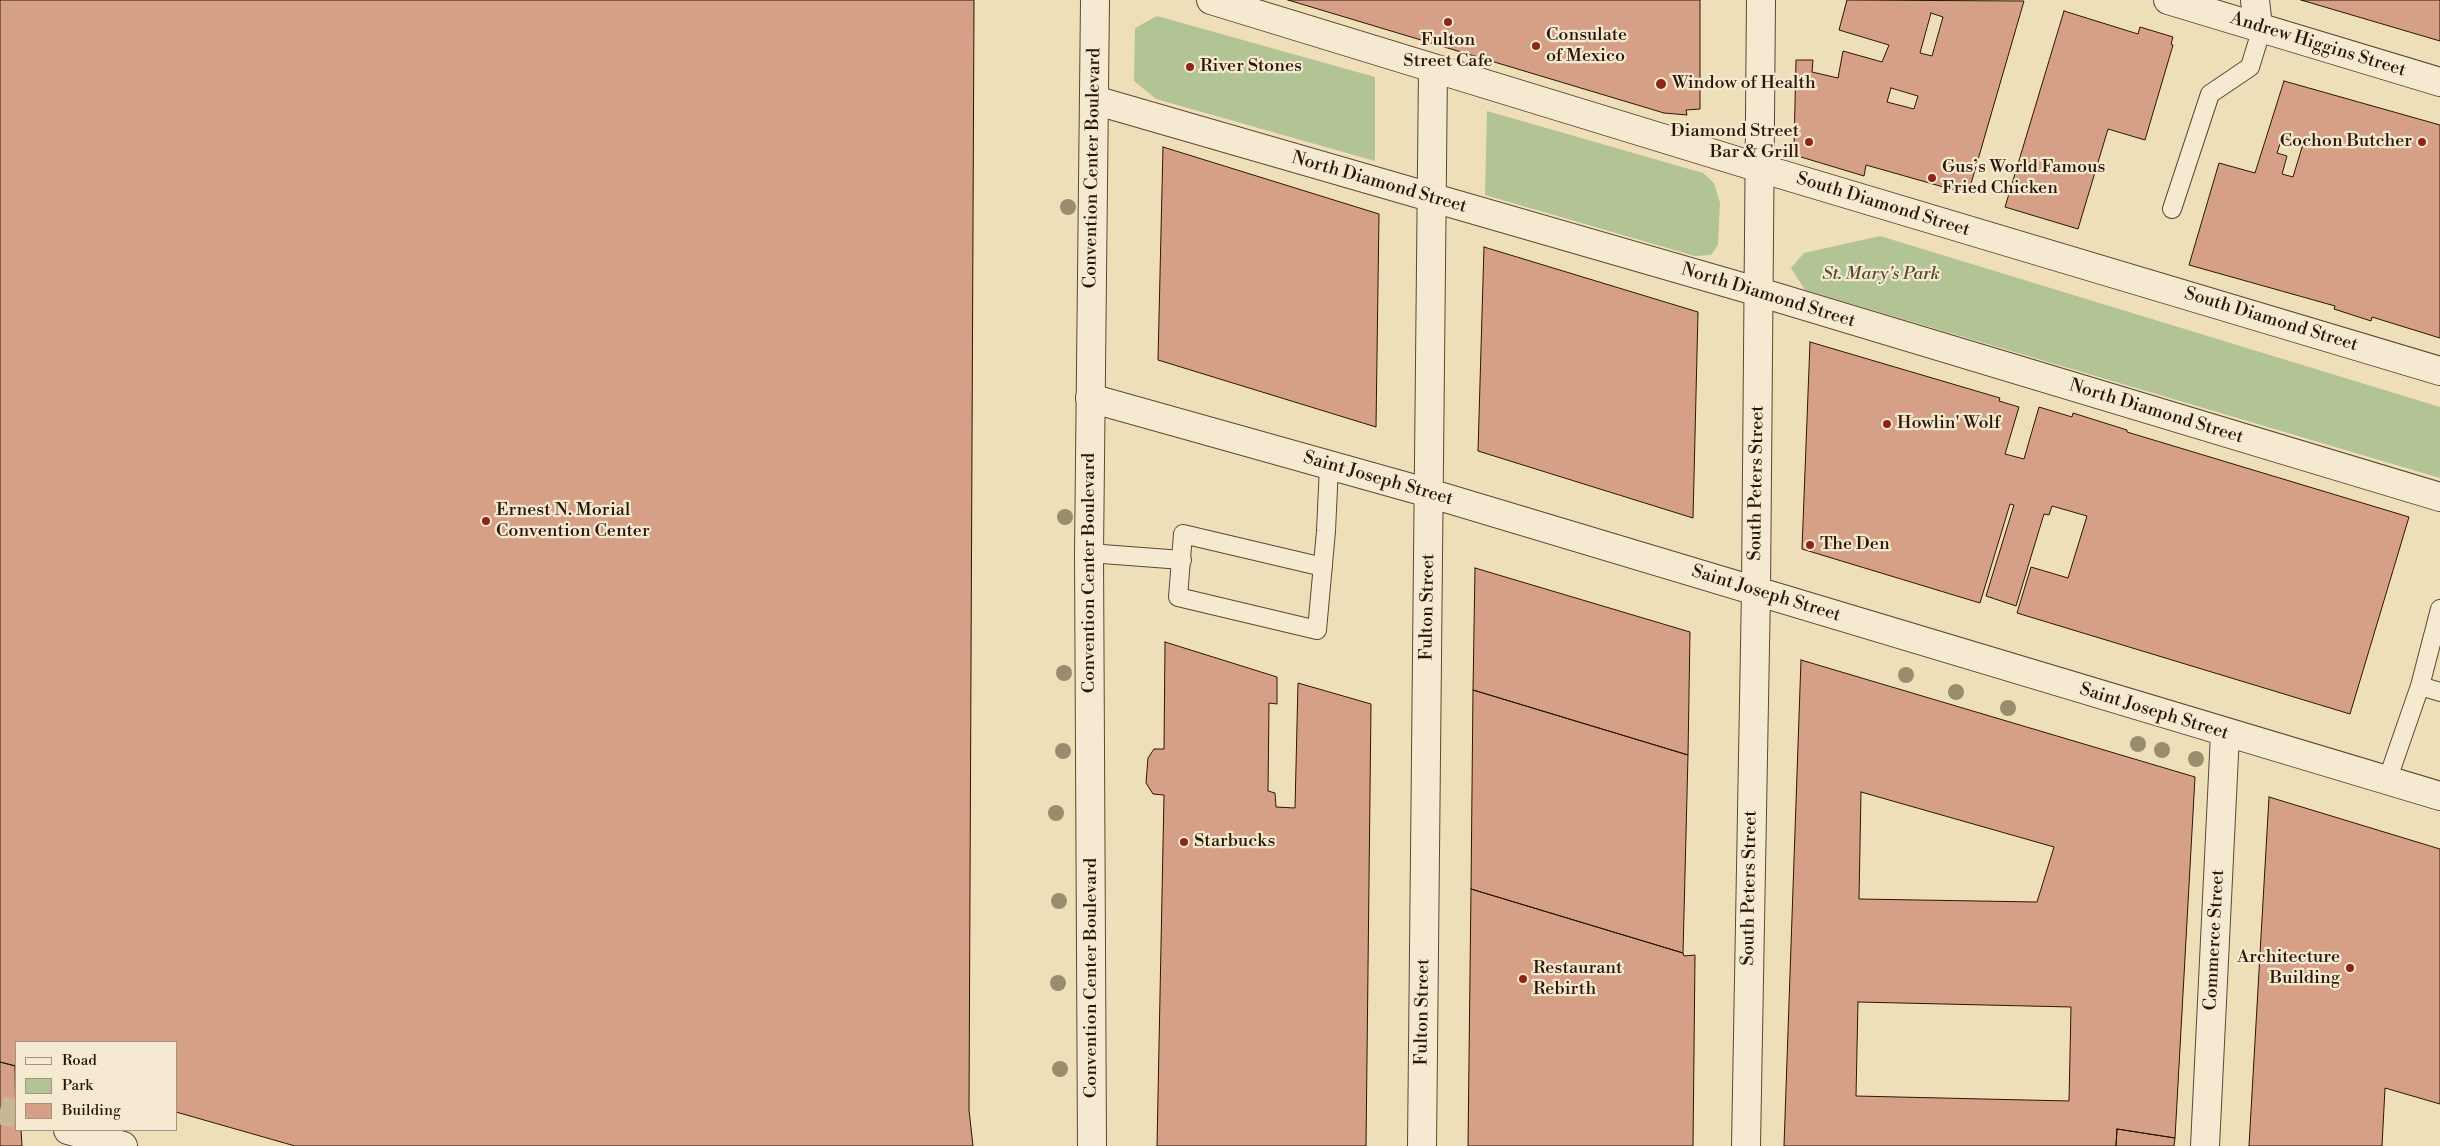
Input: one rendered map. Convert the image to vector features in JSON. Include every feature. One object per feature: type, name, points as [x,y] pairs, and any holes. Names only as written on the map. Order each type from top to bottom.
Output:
[{"type":"street","name":"Convention Center Boulevard","points":[[1092,1146],[1089,553],[1095,0]]},
{"type":"street","name":"South Diamond Street","points":[[1211,0],[1760,168],[2440,371]]},
{"type":"street","name":"South Peters Street","points":[[1746,1146],[1756,590],[1761,0]]},
{"type":"street","name":"Andrew Higgins Street","points":[[2168,0],[2440,82]]},
{"type":"street","points":[[2255,0],[2260,28]]},
{"type":"street","name":"Fulton Street","points":[[1422,1146],[1433,69]]},
{"type":"street","name":"North Diamond Street","points":[[1094,100],[1759,292],[2440,497]]},
{"type":"street","name":"Saint Joseph Street","points":[[1090,398],[1429,493],[1756,590],[2225,734],[2440,796]]},
{"type":"street","name":"Commerce Street","points":[[2205,1146],[2225,734]]},
{"type":"street","points":[[71,1131],[123,1146]]},
{"type":"lane","points":[[2172,208],[2210,94],[2250,67],[2260,28]]},
{"type":"lane","points":[[1323,567],[1183,534],[1178,597],[1317,630],[1323,567],[1329,466]]},
{"type":"lane","points":[[1089,553],[1182,560]]},
{"type":"lane","points":[[2388,781],[2420,686],[2440,609]]},
{"type":"lane","points":[[2420,686],[2440,692]]},
{"type":"green space","points":[[1157,16],[1375,77],[1375,161],[1156,99],[1134,81],[1135,28]]},
{"type":"green space","points":[[1487,111],[1703,173],[1714,183],[1720,203],[1718,245],[1711,255],[1695,256],[1485,195]]},
{"type":"green space","name":"St. Mary's Park","points":[[1880,236],[2440,407],[2440,478],[1805,290],[1791,268],[1804,253]]},
{"type":"building","name":"Ernest N. Morial Convention Center","points":[[0,0],[974,0],[969,1110],[973,1146],[295,1146],[178,1113],[178,1041],[15,1041],[15,1066],[0,1062]]},
{"type":"building","points":[[1288,0],[1700,0],[1700,109],[1686,110],[1687,115],[1664,113]]},
{"type":"building","points":[[1847,0],[2024,1],[1968,194],[1866,165],[1864,176],[1801,157],[1794,147],[1796,60],[1813,60],[1812,72],[1838,78],[1843,51],[1882,62],[1889,45],[1839,30]],"holes":[[[1931,13],[1943,17],[1932,56],[1920,53]],[[1891,88],[1918,96],[1914,109],[1887,102]]]},
{"type":"building","points":[[2301,0],[2440,0],[2440,41]]},
{"type":"building","points":[[2064,11],[2138,34],[2140,27],[2173,37],[2171,44],[2173,45],[2145,140],[2108,129],[2078,229],[2005,207]]},
{"type":"building","points":[[2284,81],[2440,125],[2440,338],[2372,317],[2371,321],[2334,309],[2335,306],[2189,265],[2219,163],[2255,173]],"holes":[[[2282,138],[2303,144],[2293,177],[2282,174],[2287,156],[2277,153]]]},
{"type":"building","points":[[1163,147],[1379,214],[1376,427],[1158,360]]},
{"type":"building","points":[[1484,247],[1698,312],[1693,518],[1478,451]]},
{"type":"building","points":[[1810,342],[2000,398],[1999,401],[2019,407],[2005,454],[2024,459],[2039,407],[2072,417],[2073,413],[2127,430],[2127,432],[2409,517],[2350,714],[2017,613],[2031,567],[2068,578],[2087,516],[2052,506],[2049,515],[2044,514],[2016,606],[1986,596],[2014,505],[2010,504],[1980,603],[1802,549]]},
{"type":"building","points":[[1475,568],[1690,632],[1688,755],[1473,690]]},
{"type":"building","points":[[1165,642],[1277,677],[1277,704],[1269,703],[1268,791],[1275,793],[1276,807],[1295,808],[1298,683],[1371,704],[1366,1146],[1157,1146],[1164,795],[1153,794],[1146,783],[1148,758],[1154,749],[1164,749]]},
{"type":"building","points":[[1801,660],[2195,777],[2175,1138],[2117,1129],[2116,1146],[1784,1146]],"holes":[[[1861,792],[2054,847],[2037,902],[1859,899]],[[1858,1002],[2071,1007],[2069,1101],[1856,1096]]]},
{"type":"building","points":[[1473,690],[1688,755],[1683,953],[1471,889]]},
{"type":"building","name":"Architecture Building","points":[[2269,797],[2440,849],[2440,1104],[2385,1088],[2382,1146],[2249,1146]]},
{"type":"building","points":[[1471,889],[1683,953],[1684,956],[1695,955],[1693,1146],[1468,1146]]},
{"type":"building","points":[[0,1062],[15,1066],[15,1131],[21,1131],[22,1146],[0,1146]]},
{"type":"building","points":[[2117,1129],[2175,1138],[2174,1146],[2116,1146]]},
{"type":"tunnel","points":[[0,1110],[15,1114]]},
{"type":"place","name":"Fulton Street Cafe","points":[[1448,22]]},
{"type":"place","name":"Consulate of Mexico","points":[[1536,46]]},
{"type":"place","name":"River Stones","points":[[1190,67]]},
{"type":"place","name":"Window of Health","points":[[1661,84]]},
{"type":"place","name":"Diamond Street Bar & Grill","points":[[1809,142]]},
{"type":"place","name":"Cochon Butcher","points":[[2422,142]]},
{"type":"place","name":"Gus’s World Famous Fried Chicken","points":[[1932,178]]},
{"type":"place","name":"Howlin' Wolf","points":[[1887,424]]},
{"type":"place","name":"Ernest N. Morial Convention Center","points":[[486,521]]},
{"type":"place","name":"The Den","points":[[1810,545]]},
{"type":"place","name":"Starbucks","points":[[1184,842]]},
{"type":"place","name":"Architecture Building","points":[[2350,968]]},
{"type":"place","name":"Restaurant Rebirth","points":[[1523,979]]}]
